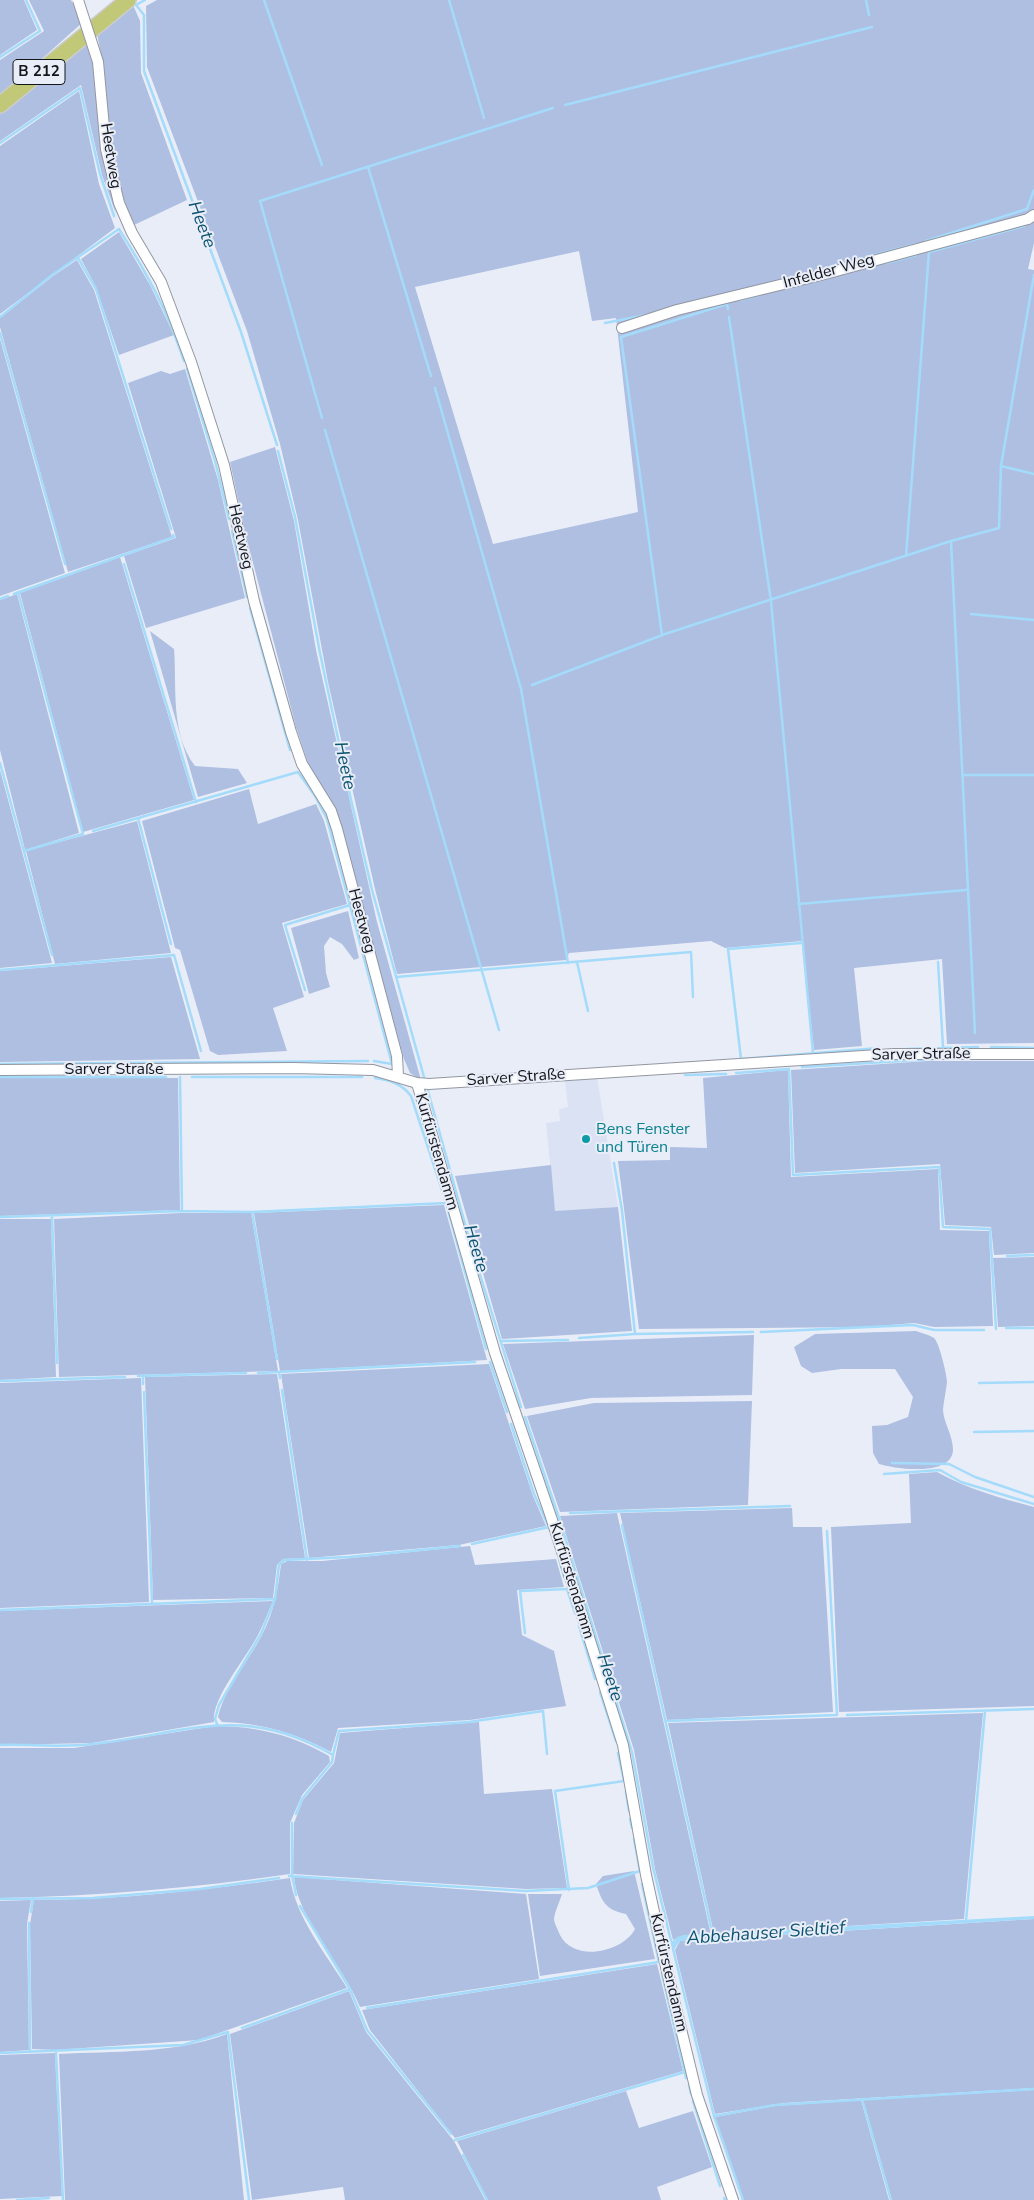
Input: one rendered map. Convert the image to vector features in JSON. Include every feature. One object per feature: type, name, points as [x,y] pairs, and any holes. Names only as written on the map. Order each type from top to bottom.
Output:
[{"type":"main road","name":"B 212","points":[[0,105],[110,12],[128,0]]},
{"type":"street","name":"Heetweg","points":[[78,0],[98,62],[106,148],[119,203],[132,233],[161,282],[191,362],[224,465],[254,602],[291,732],[302,764],[331,811],[337,829],[397,1056],[398,1076]]},
{"type":"street","name":"Infelder Weg","points":[[622,328],[677,310],[825,274],[1034,215]]},
{"type":"street","name":"Sarver Straße","points":[[0,1070],[294,1068],[373,1070],[417,1083],[894,1054],[1034,1054]]},
{"type":"street","name":"Kurfürstendamm","points":[[417,1083],[500,1371],[551,1517],[623,1745],[646,1875],[697,2095],[733,2200]]},
{"type":"shaded area","points":[[0,0],[24,0],[37,30],[0,55]]},
{"type":"shaded area","points":[[29,0],[71,0],[82,23],[0,96],[0,60],[44,31]]},
{"type":"shaded area","points":[[157,0],[1034,0],[1034,243],[1028,269],[1034,270],[1034,1043],[947,1044],[942,959],[854,968],[862,1046],[814,1050],[802,941],[725,948],[711,941],[569,953],[566,960],[397,974],[375,889],[328,682],[298,520],[280,444],[247,331],[147,67],[146,6]],"holes":[[[579,251],[592,321],[616,318],[638,512],[493,544],[415,287]]]},
{"type":"shaded area","points":[[133,5],[140,21],[141,73],[187,200],[134,225],[120,190],[112,159],[104,71],[97,33]]},
{"type":"shaded area","points":[[89,41],[94,65],[103,155],[116,214],[102,175],[81,85],[0,141],[0,114]]},
{"type":"shaded area","points":[[79,91],[99,184],[115,228],[0,314],[0,146]]},
{"type":"shaded area","points":[[119,232],[150,285],[174,335],[119,355],[96,287],[81,259]]},
{"type":"shaded area","points":[[77,260],[94,290],[172,537],[68,572],[0,327],[0,318],[53,276]]},
{"type":"shaded area","points":[[0,339],[65,573],[0,596]]},
{"type":"shaded area","points":[[185,369],[218,480],[245,598],[146,628],[124,556],[176,538],[128,383],[161,371],[170,374]]},
{"type":"shaded area","points":[[275,447],[294,521],[316,650],[377,922],[421,1080],[410,1073],[404,1059],[337,816],[308,763],[296,727],[246,536],[230,462]]},
{"type":"shaded area","points":[[120,557],[194,800],[83,832],[20,593]]},
{"type":"shaded area","points":[[17,594],[79,833],[25,850],[0,750],[0,600]]},
{"type":"shaded area","points":[[150,631],[174,649],[178,725],[187,753],[195,766],[238,769],[247,783],[198,797]]},
{"type":"shaded area","points":[[0,770],[52,963],[0,968]]},
{"type":"shaded area","points":[[249,789],[258,824],[316,804],[324,821],[347,904],[282,923],[304,997],[273,1008],[287,1051],[218,1055],[210,1051],[180,950],[175,948],[142,821]]},
{"type":"shaded area","points":[[137,821],[171,953],[55,964],[26,851]]},
{"type":"shaded area","points":[[348,911],[359,958],[354,960],[342,944],[330,937],[324,946],[326,973],[330,987],[309,994],[291,928]]},
{"type":"shaded area","points":[[171,957],[200,1059],[0,1062],[0,971]]},
{"type":"shaded area","points":[[928,1061],[1034,1061],[1034,1253],[994,1255],[991,1227],[945,1225],[940,1164],[795,1173],[791,1070]]},
{"type":"shaded area","points":[[788,1070],[791,1177],[938,1169],[940,1230],[989,1231],[993,1326],[934,1327],[914,1323],[868,1327],[639,1329],[618,1161],[670,1160],[670,1147],[707,1148],[703,1078]]},
{"type":"shaded area","points":[[597,1077],[618,1207],[555,1212],[546,1123],[560,1121],[559,1109],[568,1107],[565,1080]]},
{"type":"shaded area","points":[[0,1078],[178,1078],[180,1210],[0,1216]]},
{"type":"shaded area","points":[[551,1165],[555,1211],[618,1207],[632,1331],[502,1339],[455,1176]]},
{"type":"shaded area","points":[[444,1205],[487,1360],[280,1371],[254,1213]]},
{"type":"shaded area","points":[[181,1213],[251,1213],[278,1371],[59,1377],[54,1219]]},
{"type":"shaded area","points":[[0,1219],[51,1219],[56,1377],[0,1380]]},
{"type":"shaded area","points":[[1034,1257],[1034,1326],[998,1327],[993,1258]]},
{"type":"shaded area","points":[[916,1331],[934,1338],[940,1352],[947,1382],[943,1414],[953,1450],[950,1459],[933,1468],[897,1468],[879,1464],[873,1453],[872,1426],[887,1425],[908,1417],[913,1397],[895,1369],[841,1369],[812,1373],[801,1366],[794,1347],[815,1334]]},
{"type":"shaded area","points":[[754,1335],[752,1395],[591,1398],[525,1409],[503,1344]]},
{"type":"shaded area","points":[[489,1364],[533,1496],[546,1526],[459,1545],[309,1558],[281,1374]]},
{"type":"shaded area","points":[[277,1374],[305,1558],[283,1559],[277,1565],[273,1598],[153,1600],[145,1377]]},
{"type":"shaded area","points":[[141,1378],[149,1602],[0,1608],[0,1383]]},
{"type":"shaded area","points":[[752,1401],[748,1505],[560,1512],[527,1416],[594,1403]]},
{"type":"shaded area","points":[[937,1472],[972,1488],[1034,1507],[1034,1706],[839,1712],[831,1527],[911,1523],[909,1474]]},
{"type":"shaded area","points":[[792,1508],[793,1527],[822,1527],[833,1712],[667,1720],[620,1513]]},
{"type":"shaded area","points":[[617,1513],[711,1935],[684,1935],[673,1940],[655,1869],[634,1750],[560,1516]]},
{"type":"shaded area","points":[[470,1546],[475,1565],[556,1559],[564,1587],[517,1590],[522,1635],[554,1651],[566,1706],[470,1720],[338,1728],[331,1752],[292,1734],[251,1724],[222,1722],[218,1717],[231,1685],[270,1618],[275,1601],[281,1564],[287,1561],[322,1561]]},
{"type":"shaded area","points":[[273,1601],[259,1633],[218,1701],[214,1722],[92,1743],[0,1745],[0,1611]]},
{"type":"shaded area","points":[[983,1713],[964,1919],[714,1934],[668,1723]]},
{"type":"shaded area","points":[[479,1722],[484,1794],[552,1789],[567,1888],[526,1889],[293,1874],[294,1823],[303,1800],[334,1763],[340,1733]]},
{"type":"shaded area","points":[[215,1726],[230,1726],[274,1733],[302,1742],[329,1756],[330,1762],[302,1795],[290,1823],[290,1874],[145,1890],[0,1898],[0,1748],[74,1748]]},
{"type":"shaded area","points":[[634,1871],[655,1959],[540,1976],[528,1894],[562,1894],[554,1920],[560,1935],[567,1944],[576,1949],[587,1952],[599,1951],[621,1943],[635,1929],[626,1914],[614,1910],[606,1904],[600,1896],[596,1884],[603,1876]]},
{"type":"shaded area","points":[[294,1877],[526,1894],[539,1979],[360,2007],[343,1975],[312,1926],[297,1893]]},
{"type":"shaded area","points":[[290,1878],[293,1893],[305,1921],[347,1988],[199,2040],[55,2050],[32,2049],[30,1924],[34,1900],[162,1894]]},
{"type":"shaded area","points":[[31,1900],[27,1924],[29,2050],[0,2052],[0,1901]]},
{"type":"shaded area","points":[[1034,1919],[1034,2088],[784,2103],[715,2114],[675,1950],[680,1941]]},
{"type":"shaded area","points":[[657,1964],[683,2071],[455,2138],[370,2030],[362,2010]]},
{"type":"shaded area","points":[[349,1991],[366,2032],[454,2141],[485,2200],[345,2200],[343,2187],[252,2200],[230,2034]]},
{"type":"shaded area","points":[[227,2034],[244,2200],[65,2200],[59,2054],[123,2052],[165,2048],[186,2045]]},
{"type":"shaded area","points":[[55,2053],[62,2196],[0,2199],[0,2055]]},
{"type":"shaded area","points":[[1034,2090],[1034,2200],[892,2200],[863,2100]]},
{"type":"shaded area","points":[[626,2091],[639,2128],[693,2111],[712,2167],[657,2187],[661,2200],[488,2200],[457,2141]]},
{"type":"shaded area","points":[[861,2100],[889,2200],[744,2200],[715,2117],[775,2106]]},
{"type":"water","points":[[1034,1916],[1034,1919],[680,1941],[673,1951],[670,1944],[677,1937],[684,1935]]},
{"type":"waterway","points":[[0,57],[40,31],[26,0]]},
{"type":"waterway","name":"Heete","points":[[145,0],[136,5],[144,15],[144,71],[241,332],[277,445]]},
{"type":"waterway","points":[[264,0],[322,165]]},
{"type":"waterway","points":[[449,0],[484,118]]},
{"type":"waterway","points":[[866,0],[869,15]]},
{"type":"waterway","points":[[565,105],[872,27]]},
{"type":"waterway","points":[[0,143],[80,88],[100,174],[114,216]]},
{"type":"waterway","points":[[322,418],[260,201],[553,108]]},
{"type":"waterway","points":[[368,167],[431,376]]},
{"type":"waterway","points":[[926,241],[1027,209],[1034,190]]},
{"type":"waterway","points":[[929,252],[1024,226]]},
{"type":"waterway","points":[[0,317],[52,275],[119,229],[156,293],[171,325],[184,361]]},
{"type":"waterway","points":[[830,267],[916,244]]},
{"type":"waterway","points":[[906,556],[929,252]]},
{"type":"waterway","points":[[886,263],[916,255]]},
{"type":"waterway","points":[[78,258],[96,289],[171,529]]},
{"type":"waterway","points":[[532,685],[665,634],[951,541],[999,528],[1001,466],[1034,275]]},
{"type":"waterway","points":[[741,300],[759,295]]},
{"type":"waterway","points":[[662,635],[621,337],[727,304],[728,309]]},
{"type":"waterway","points":[[605,323],[646,315]]},
{"type":"waterway","points":[[729,317],[771,601],[813,1053]]},
{"type":"waterway","points":[[0,333],[65,564]]},
{"type":"waterway","points":[[187,369],[215,461],[229,519]]},
{"type":"waterway","points":[[435,388],[521,689],[568,963]]},
{"type":"waterway","points":[[325,430],[499,1030]]},
{"type":"waterway","name":"Heete","points":[[278,451],[295,517],[320,653],[372,890],[424,1077]]},
{"type":"waterway","points":[[1001,466],[1034,474]]},
{"type":"waterway","points":[[232,531],[247,597]]},
{"type":"waterway","points":[[14,594],[174,537],[173,535]]},
{"type":"waterway","points":[[951,541],[975,1033]]},
{"type":"waterway","points":[[124,564],[196,802]]},
{"type":"waterway","points":[[18,592],[83,834],[24,851]]},
{"type":"waterway","points":[[0,599],[8,596]]},
{"type":"waterway","points":[[250,608],[290,750]]},
{"type":"waterway","points":[[971,614],[1034,620]]},
{"type":"waterway","points":[[0,763],[52,955]]},
{"type":"waterway","points":[[93,831],[298,772],[315,796],[327,819],[392,1064],[374,1061]]},
{"type":"waterway","points":[[964,775],[1034,775]]},
{"type":"waterway","points":[[138,818],[171,944]]},
{"type":"waterway","points":[[798,904],[966,890]]},
{"type":"waterway","points":[[305,990],[285,925],[350,905]]},
{"type":"waterway","points":[[801,943],[728,949],[741,1059],[879,1048]]},
{"type":"waterway","points":[[396,977],[691,952],[693,997]]},
{"type":"waterway","points":[[0,970],[174,955],[201,1051]]},
{"type":"waterway","points":[[577,962],[588,1011]]},
{"type":"waterway","points":[[938,962],[943,1047]]},
{"type":"waterway","points":[[907,1049],[978,1047]]},
{"type":"waterway","points":[[991,1047],[1034,1048]]},
{"type":"waterway","points":[[802,1067],[935,1059]]},
{"type":"waterway","points":[[0,1064],[368,1061]]},
{"type":"waterway","points":[[736,1073],[789,1069],[793,1175],[939,1167],[943,1227],[990,1229],[996,1329]]},
{"type":"waterway","points":[[685,1075],[726,1074]]},
{"type":"waterway","points":[[0,1077],[166,1077]]},
{"type":"waterway","points":[[180,1077],[182,1211]]},
{"type":"waterway","points":[[192,1077],[362,1077]]},
{"type":"waterway","points":[[375,1078],[395,1083],[404,1088],[411,1096],[442,1190]]},
{"type":"waterway","name":"Heete","points":[[428,1091],[472,1249],[521,1407]]},
{"type":"waterway","points":[[614,1163],[622,1211],[635,1334]]},
{"type":"waterway","points":[[445,1199],[486,1349]]},
{"type":"waterway","points":[[0,1217],[182,1211],[252,1212],[446,1203]]},
{"type":"waterway","points":[[252,1212],[277,1359]]},
{"type":"waterway","points":[[52,1217],[57,1363]]},
{"type":"waterway","points":[[1007,1256],[1034,1255]]},
{"type":"waterway","points":[[761,1332],[913,1325],[934,1330],[984,1330]]},
{"type":"waterway","points":[[1006,1328],[1034,1328]]},
{"type":"waterway","points":[[579,1338],[635,1334],[753,1332]]},
{"type":"waterway","points":[[501,1341],[568,1340]]},
{"type":"waterway","points":[[258,1373],[475,1362]]},
{"type":"waterway","points":[[490,1362],[507,1412]]},
{"type":"waterway","points":[[279,1372],[280,1378]]},
{"type":"waterway","points":[[138,1376],[246,1373]]},
{"type":"waterway","points":[[143,1376],[143,1384]]},
{"type":"waterway","points":[[0,1381],[125,1377]]},
{"type":"waterway","points":[[979,1383],[1034,1382]]},
{"type":"waterway","points":[[282,1390],[307,1560]]},
{"type":"waterway","points":[[144,1392],[152,1603]]},
{"type":"waterway","name":"Heete","points":[[525,1417],[558,1515],[632,1752],[653,1867],[671,1941],[674,1944]]},
{"type":"waterway","points":[[511,1424],[534,1494],[551,1532]]},
{"type":"waterway","points":[[974,1432],[1034,1431]]},
{"type":"waterway","points":[[892,1463],[949,1464],[975,1477],[1034,1497]]},
{"type":"waterway","points":[[884,1474],[940,1470],[961,1482],[1034,1504]]},
{"type":"waterway","points":[[570,1513],[790,1506]]},
{"type":"waterway","points":[[622,1525],[713,1936]]},
{"type":"waterway","points":[[472,1544],[549,1527]]},
{"type":"waterway","points":[[666,1721],[837,1715],[827,1531]]},
{"type":"waterway","points":[[217,1724],[215,1719],[219,1705],[261,1634],[275,1599],[279,1565],[284,1560],[349,1557],[460,1546]]},
{"type":"waterway","points":[[559,1559],[564,1577]]},
{"type":"waterway","points":[[567,1589],[575,1613]]},
{"type":"waterway","points":[[525,1633],[520,1591],[567,1589]]},
{"type":"waterway","points":[[0,1610],[275,1599]]},
{"type":"waterway","points":[[579,1626],[595,1679]]},
{"type":"waterway","points":[[600,1692],[616,1741]]},
{"type":"waterway","points":[[847,1715],[1034,1709]]},
{"type":"waterway","points":[[333,1755],[339,1731],[469,1722],[543,1711],[547,1754]]},
{"type":"waterway","points":[[966,1921],[985,1711]]},
{"type":"waterway","points":[[0,1745],[81,1745],[214,1726],[241,1726],[270,1730],[300,1739],[333,1755],[332,1762],[302,1799],[296,1814]]},
{"type":"waterway","points":[[569,1890],[555,1791],[624,1781],[618,1753]]},
{"type":"waterway","points":[[626,1792],[629,1811]]},
{"type":"waterway","points":[[630,1819],[632,1828]]},
{"type":"waterway","points":[[292,1823],[292,1875],[296,1895]]},
{"type":"waterway","points":[[289,1876],[525,1891],[588,1888],[640,1871],[634,1839]]},
{"type":"waterway","points":[[0,1899],[93,1898],[200,1889],[279,1878]]},
{"type":"waterway","points":[[367,2008],[659,1962],[642,1884]]},
{"type":"waterway","points":[[31,1912],[33,1898]]},
{"type":"waterway","points":[[300,1906],[350,1989],[367,2030],[451,2134]]},
{"type":"waterway","points":[[29,1923],[30,2051]]},
{"type":"waterway","name":"Abbehauser Sieltief","points":[[673,1949],[714,2116],[743,2200]]},
{"type":"waterway","points":[[662,1974],[686,2078]]},
{"type":"waterway","points":[[242,2028],[350,1989]]},
{"type":"waterway","points":[[0,2053],[183,2045],[228,2032],[249,2200]]},
{"type":"waterway","points":[[56,2052],[63,2200]]},
{"type":"waterway","points":[[455,2140],[685,2072]]},
{"type":"waterway","points":[[689,2085],[691,2094]]},
{"type":"waterway","points":[[714,2116],[775,2105],[1034,2089]]},
{"type":"waterway","points":[[862,2099],[891,2200]]},
{"type":"waterway","points":[[693,2101],[720,2186]]},
{"type":"waterway","points":[[463,2155],[487,2200]]},
{"type":"waterway","points":[[17,2200],[49,2198]]},
{"type":"place","name":"Bens Fenster und Türen","points":[[586,1139]]}]
